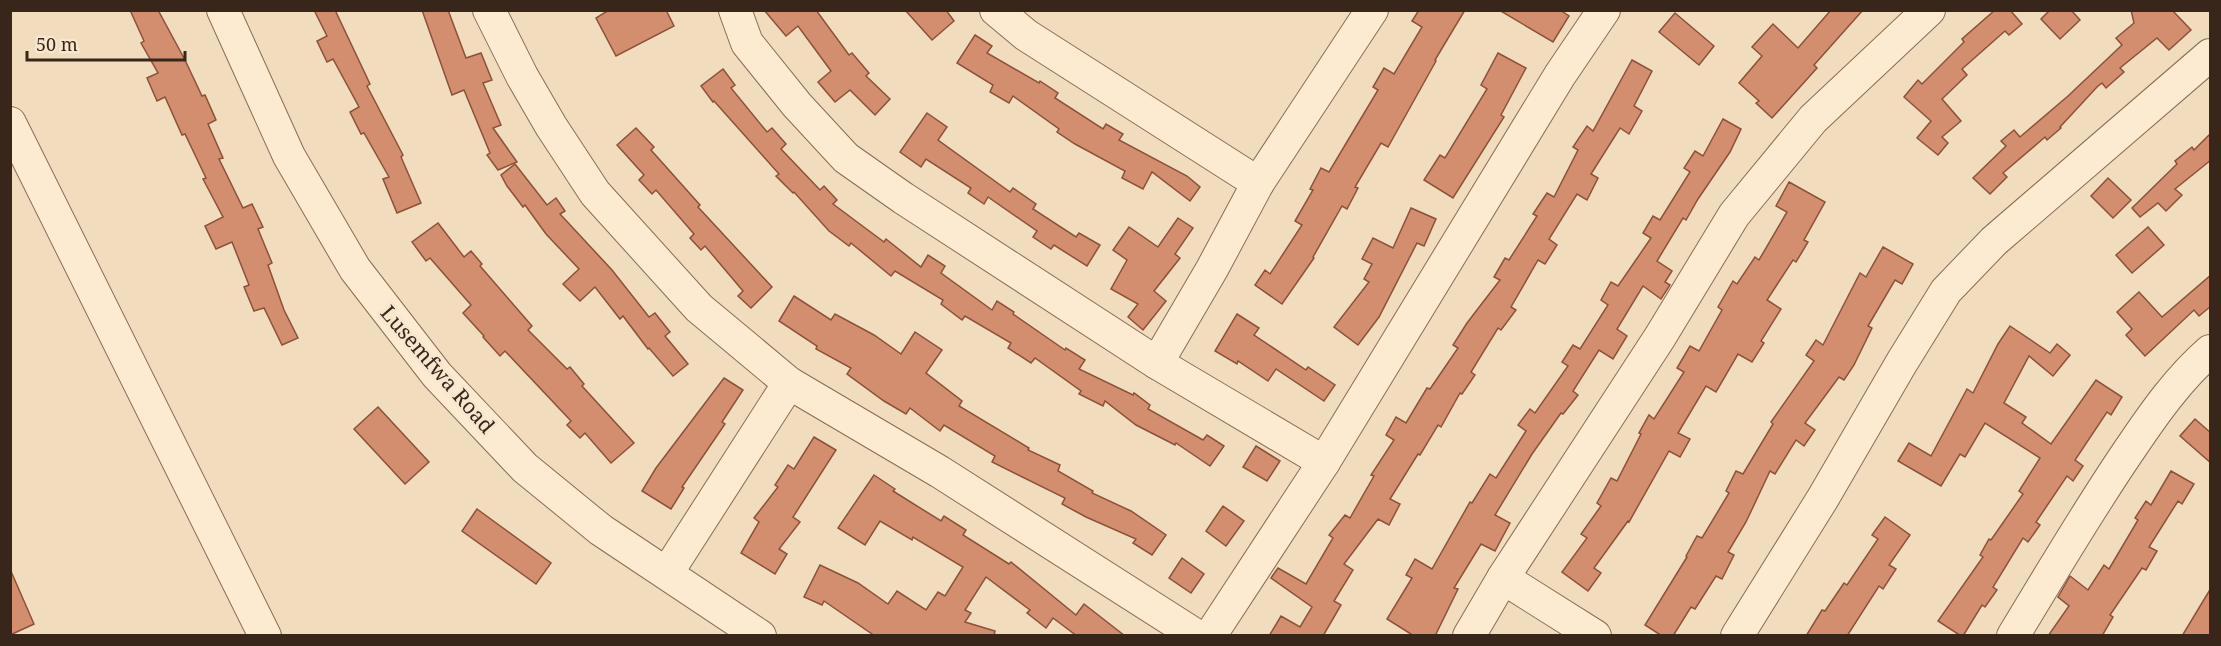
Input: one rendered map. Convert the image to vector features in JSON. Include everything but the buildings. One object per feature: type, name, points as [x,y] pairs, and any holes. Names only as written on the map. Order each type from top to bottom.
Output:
[{"type":"street","name":"Lusemfwa Road","points":[[223,10],[289,156],[355,269],[437,375],[525,468],[601,530],[760,636]]},
{"type":"street","points":[[489,10],[522,76],[551,126],[595,193],[699,308],[789,383],[940,472],[1197,636]]},
{"type":"street","points":[[735,10],[747,43],[797,105],[846,158],[903,198],[1157,363],[1324,462]]},
{"type":"street","points":[[996,10],[1026,35],[1258,183]]},
{"type":"street","points":[[1157,363],[1212,269],[1258,183],[1372,10]]},
{"type":"street","points":[[1210,636],[1324,462],[1554,85],[1604,10]]},
{"type":"street","points":[[1469,636],[1503,578],[1660,338],[1734,215],[1813,119],[1924,12]]},
{"type":"street","points":[[1737,636],[1823,498],[1946,291],[1994,241],[2211,55]]},
{"type":"street","points":[[10,123],[265,636]]},
{"type":"street","points":[[2013,636],[2109,480],[2149,422],[2191,368],[2211,351]]},
{"type":"street","points":[[667,573],[789,383]]},
{"type":"street","points":[[1503,578],[1595,636]]}]
